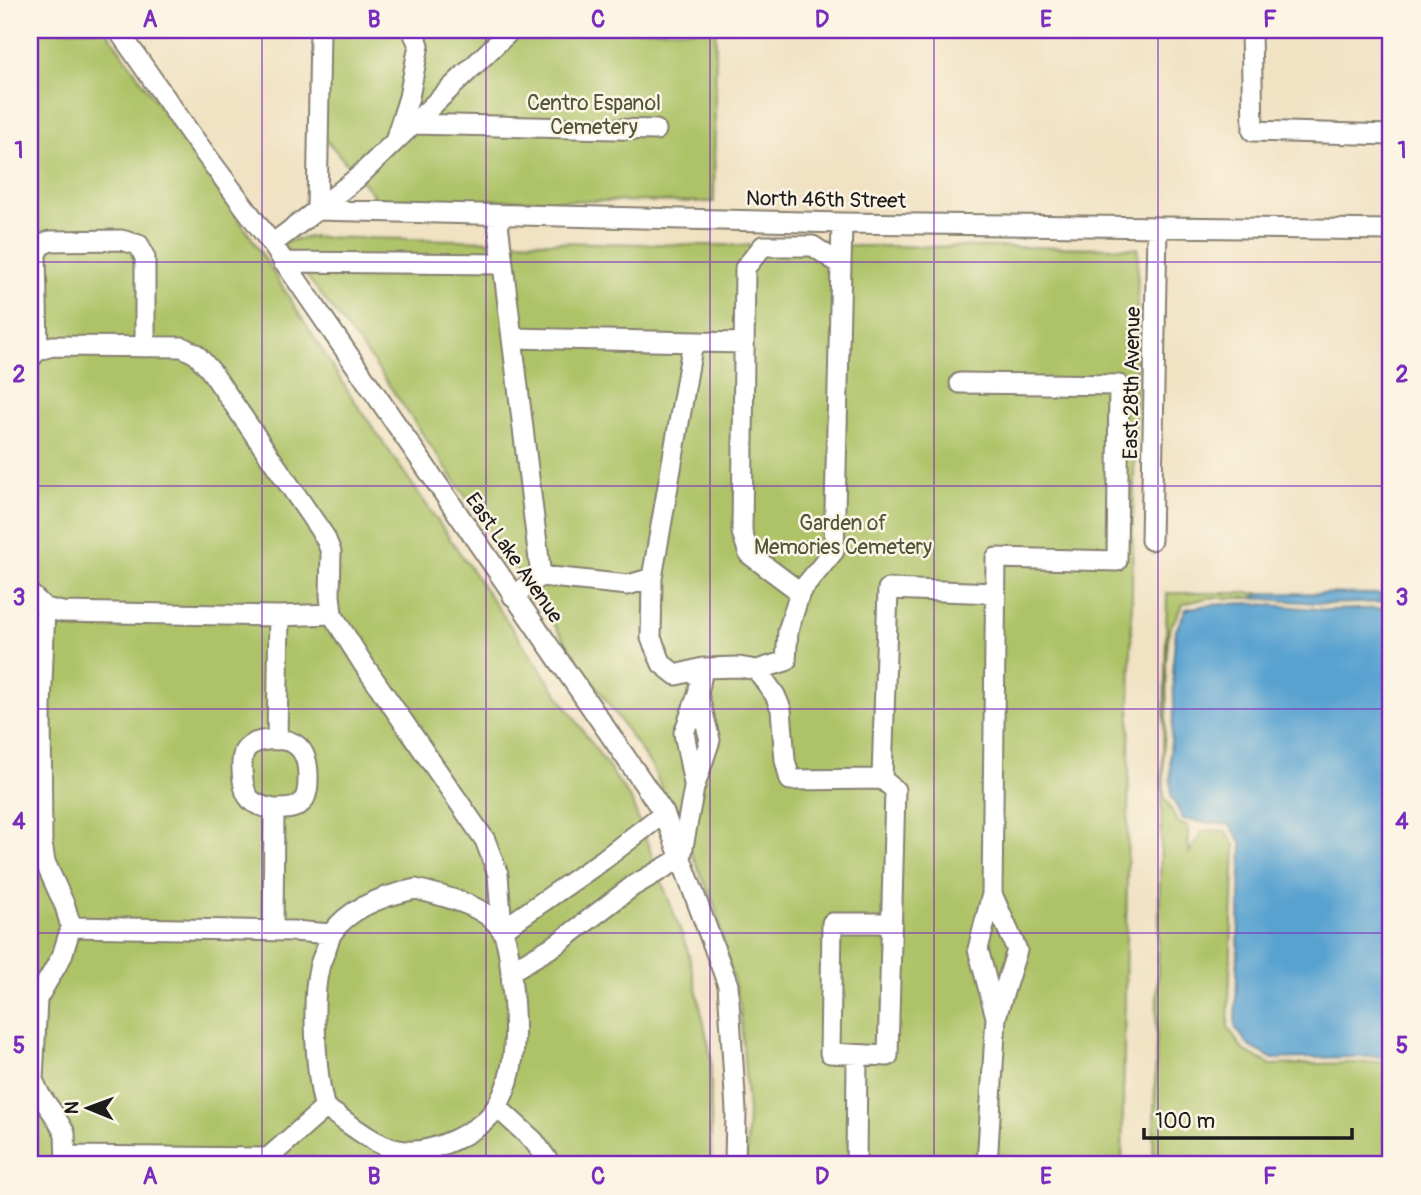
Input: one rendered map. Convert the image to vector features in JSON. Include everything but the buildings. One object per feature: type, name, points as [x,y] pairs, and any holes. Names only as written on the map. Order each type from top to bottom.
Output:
[{"type":"street","name":"East Lake Avenue","points":[[118,30],[272,244],[664,813],[729,985],[736,1111],[735,1165]]},
{"type":"street","points":[[317,211],[320,30]]},
{"type":"street","points":[[272,244],[357,178],[511,30]]},
{"type":"street","points":[[1251,30],[1253,131],[1391,135]]},
{"type":"street","points":[[394,142],[409,97],[418,35]]},
{"type":"street","points":[[413,124],[656,130]]},
{"type":"street","name":"North 46th Street","points":[[317,211],[842,223],[1391,230]]},
{"type":"street","points":[[497,215],[541,576]]},
{"type":"street","points":[[693,342],[652,578],[652,638],[662,664],[676,675],[703,668],[739,667],[757,670],[786,661],[788,631],[800,592],[834,551],[842,223]]},
{"type":"street","name":"East 28th Avenue","points":[[1151,540],[1157,228]]},
{"type":"street","points":[[145,346],[145,258],[139,245],[121,240],[50,241],[40,246],[36,254],[34,354],[53,346],[182,347],[196,354],[211,371],[325,537],[331,552],[332,614],[485,840],[498,874],[502,930],[511,971],[514,1013],[512,1058],[507,1085],[497,1107],[481,1125],[469,1133],[426,1149],[404,1151],[378,1142],[325,1108],[319,1070],[316,998],[318,969],[331,934],[350,916],[375,901],[394,893],[416,889],[453,899],[485,914],[502,930]]},
{"type":"street","points":[[800,592],[749,554],[742,532],[745,268],[763,246],[813,246],[841,265]]},
{"type":"street","points":[[283,262],[502,264]]},
{"type":"street","points":[[512,338],[744,343]]},
{"type":"street","points":[[960,383],[1119,385],[1117,561],[996,558],[992,894],[978,949],[996,1017]]},
{"type":"street","points":[[513,596],[541,576],[628,584],[652,578]]},
{"type":"street","points":[[882,779],[888,589],[995,593]]},
{"type":"street","points":[[325,1108],[268,1162],[66,1161],[65,1133],[33,1080],[37,999],[61,958],[71,926],[45,862],[41,843],[37,601],[62,612],[279,616],[332,614]]},
{"type":"street","points":[[277,740],[279,616]]},
{"type":"street","points":[[511,971],[557,944],[633,886],[681,858],[694,788],[710,740],[698,694],[703,668]]},
{"type":"street","points":[[757,670],[775,695],[781,709],[785,760],[790,780],[882,779],[895,790],[888,1056],[830,1054],[832,923],[891,923]]},
{"type":"street","points":[[261,741],[295,743],[304,752],[308,763],[308,792],[301,804],[289,809],[274,809],[259,806],[249,798],[243,788],[244,752],[251,744],[261,741]]},
{"type":"street","points":[[273,930],[274,809]]},
{"type":"street","points":[[502,930],[603,860],[664,813]]},
{"type":"street","points":[[988,1165],[996,1017],[1017,950],[992,894]]},
{"type":"street","points":[[71,926],[273,930],[331,934]]},
{"type":"street","points":[[856,1165],[857,1056]]},
{"type":"street","points":[[497,1107],[534,1142],[551,1165]]},
{"type":"street","points":[[735,1165],[765,1165]]},
{"type":"green space","points":[[30,30],[106,30],[251,237],[349,393],[631,800],[688,951],[711,1056],[711,1165],[30,1165]]},
{"type":"green space","name":"Centro Espanol Cemetery","points":[[327,30],[716,30],[714,202],[377,199],[321,134]]},
{"type":"green space","name":"Garden of Memories Cemetery","points":[[308,237],[693,245],[1138,248],[1122,1165],[746,1165],[748,1113],[740,1006],[714,903],[652,767],[373,362],[281,243]]},
{"type":"green space","points":[[1167,593],[1263,593],[1251,598],[1207,598],[1183,604],[1169,630],[1163,750]]},
{"type":"green space","points":[[1163,754],[1164,796],[1178,823],[1188,826],[1189,853],[1203,831],[1226,831],[1235,846],[1228,1027],[1243,1050],[1271,1065],[1391,1062],[1391,1165],[1153,1165]]},
{"type":"water","points":[[1263,593],[1391,594],[1391,602],[1328,604],[1251,598]]},
{"type":"water","points":[[1248,603],[1328,610],[1391,608],[1391,1056],[1273,1059],[1249,1046],[1235,1027],[1242,844],[1230,825],[1183,819],[1171,796],[1170,752],[1176,630],[1186,609]]}]
